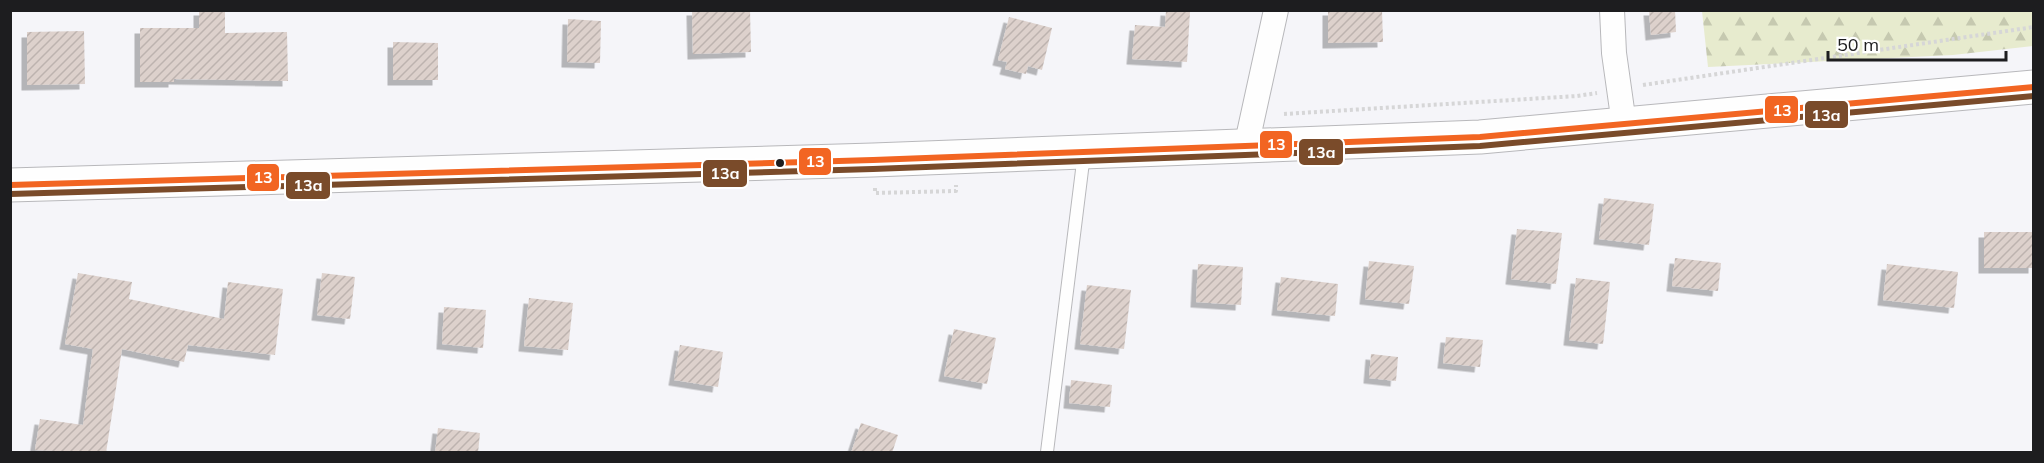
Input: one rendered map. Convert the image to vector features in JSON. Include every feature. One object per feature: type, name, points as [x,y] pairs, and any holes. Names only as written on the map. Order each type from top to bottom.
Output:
[{"type":"main road","points":[[10,185],[1084,153],[1480,137],[2034,87]]},
{"type":"street","points":[[1246,147],[1276,10]]},
{"type":"street","points":[[1612,10],[1624,124]]},
{"type":"lane","points":[[1047,453],[1084,153]]},
{"type":"path","points":[[1253,116],[1577,96],[2034,27]]},
{"type":"green space","points":[[1702,11],[2033,11],[2033,46],[1953,55],[1708,67]]},
{"type":"building","points":[[199,10],[225,10],[225,33],[287,32],[288,81],[174,79],[174,82],[140,82],[140,28],[199,28]]},
{"type":"building","points":[[692,10],[750,10],[751,52],[693,54]]},
{"type":"building","points":[[1166,10],[1190,12],[1187,62],[1132,59],[1135,25],[1165,27]]},
{"type":"building","points":[[1328,10],[1382,10],[1383,42],[1328,43]]},
{"type":"building","points":[[1649,10],[1675,10],[1676,32],[1651,35]]},
{"type":"building","points":[[1009,17],[1052,28],[1042,70],[1028,66],[1026,74],[1005,69],[1007,62],[998,60]]},
{"type":"building","points":[[568,19],[601,21],[600,63],[567,62]]},
{"type":"building","points":[[84,31],[85,84],[27,85],[27,32]]},
{"type":"building","points":[[393,42],[438,43],[438,80],[393,80]]},
{"type":"building","points":[[1604,198],[1654,204],[1649,245],[1599,239]]},
{"type":"building","points":[[1517,229],[1562,233],[1556,284],[1511,279]]},
{"type":"building","points":[[1984,232],[2034,232],[2034,268],[1984,268]]},
{"type":"building","points":[[1675,258],[1721,263],[1718,291],[1672,286]]},
{"type":"building","points":[[1369,261],[1414,266],[1409,304],[1365,299]]},
{"type":"building","points":[[1198,264],[1243,267],[1241,305],[1196,302]]},
{"type":"building","points":[[1887,264],[1958,272],[1954,308],[1883,300]]},
{"type":"building","points":[[78,273],[132,282],[129,299],[224,319],[228,282],[283,289],[275,355],[188,345],[184,362],[122,349],[106,453],[35,450],[40,419],[83,425],[93,349],[65,344]]},
{"type":"building","points":[[322,273],[355,277],[350,319],[317,315]]},
{"type":"building","points":[[1281,277],[1338,284],[1335,316],[1277,310]]},
{"type":"building","points":[[1576,278],[1610,282],[1603,344],[1569,340]]},
{"type":"building","points":[[1087,285],[1131,290],[1124,349],[1080,344]]},
{"type":"building","points":[[529,298],[573,303],[568,350],[524,346]]},
{"type":"building","points":[[444,307],[486,310],[483,348],[442,344]]},
{"type":"building","points":[[954,329],[996,338],[987,384],[944,376]]},
{"type":"building","points":[[1446,337],[1483,340],[1480,367],[1443,363]]},
{"type":"building","points":[[680,345],[723,352],[718,387],[674,380]]},
{"type":"building","points":[[1371,354],[1398,357],[1396,381],[1369,378]]},
{"type":"building","points":[[1071,380],[1112,385],[1110,407],[1069,403]]},
{"type":"building","points":[[861,423],[898,435],[892,453],[851,453]]},
{"type":"building","points":[[438,428],[480,433],[478,453],[435,453]]},
{"type":"transit line","name":"13","points":[[10,185],[873,160],[1480,137],[2034,87]]},
{"type":"transit line","name":"13а","points":[[10,194],[873,169],[1480,146],[2034,96]]}]
